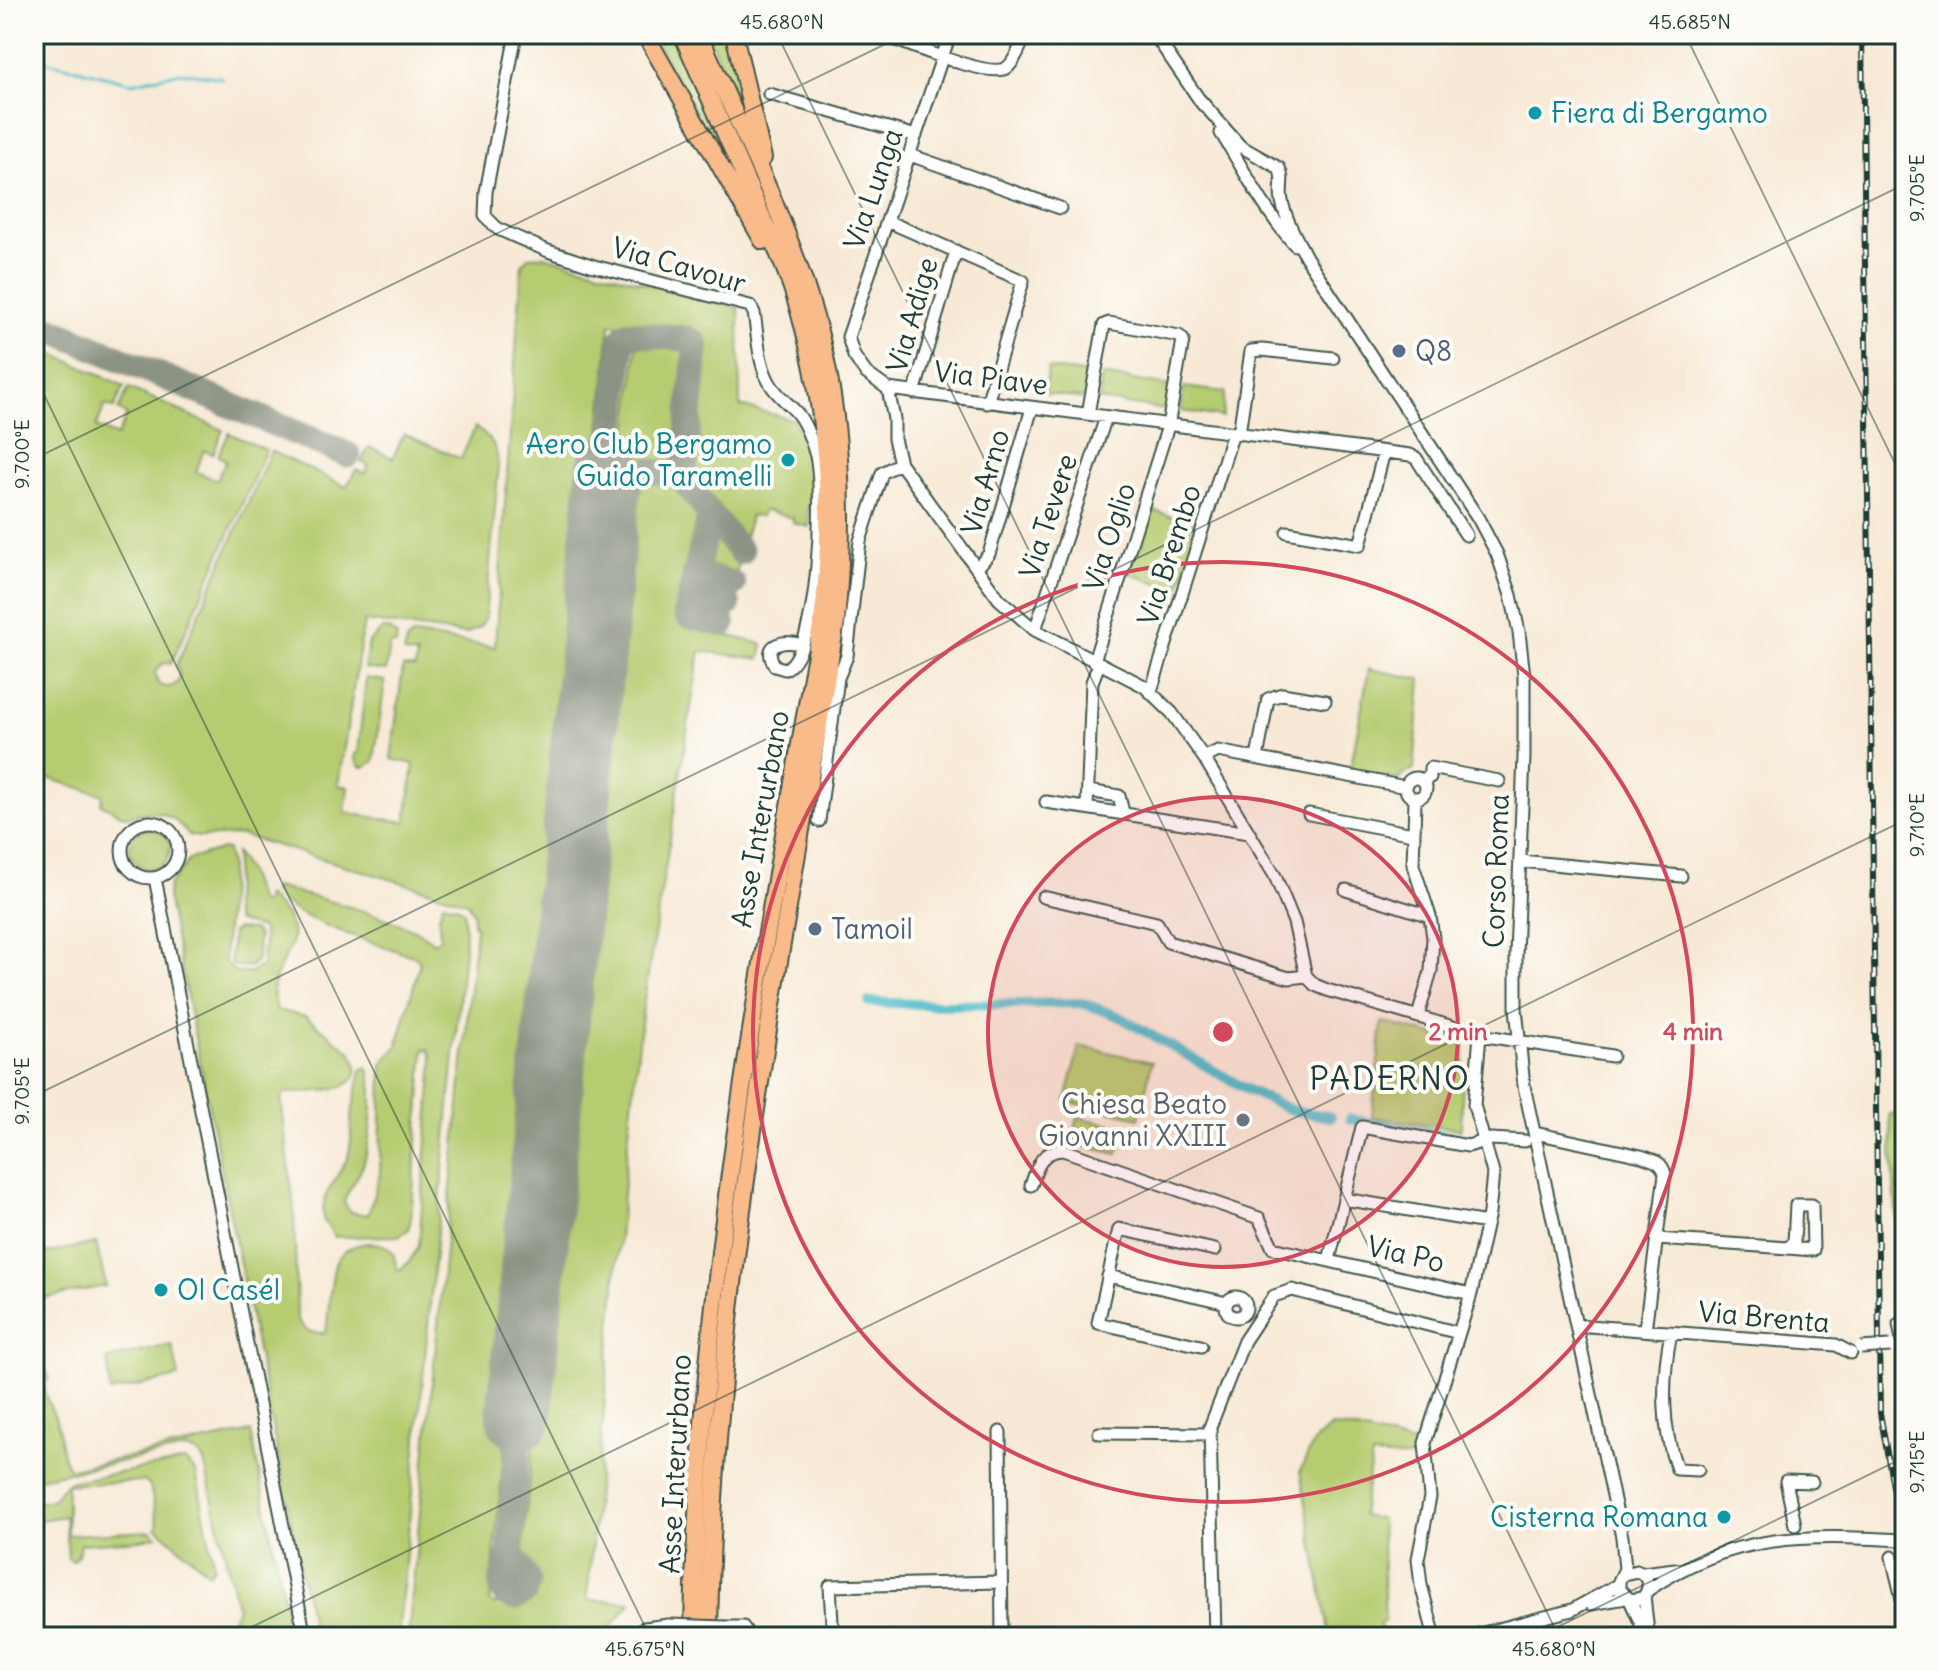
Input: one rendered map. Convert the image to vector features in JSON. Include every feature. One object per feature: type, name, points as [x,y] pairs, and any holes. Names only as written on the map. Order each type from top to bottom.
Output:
[{"type":"highway","points":[[645,34],[770,254],[785,290],[812,407],[820,422]]},
{"type":"highway","name":"Asse Interurbano","points":[[682,34],[793,288],[806,340],[827,486],[827,579],[729,1167],[711,1314],[698,1466],[693,1637]]},
{"type":"highway","name":"Asse Interurbano","points":[[699,34],[766,187],[805,286],[823,351],[839,444],[842,546],[836,622],[746,1169],[720,1425],[709,1637]]},
{"type":"highway","points":[[734,34],[755,131],[767,170],[766,187]]},
{"type":"street","name":"Via Cavour","points":[[516,34],[484,207],[489,222],[548,251],[594,266],[750,306],[754,313],[762,365],[769,382],[779,397],[797,413],[816,458],[819,553],[812,609],[803,645]]},
{"type":"street","points":[[887,34],[943,57],[999,71],[1009,66],[1026,34]]},
{"type":"street","name":"Via Lunga","points":[[888,389],[866,373],[854,356],[848,337],[950,34]]},
{"type":"street","points":[[1154,34],[1250,178]]},
{"type":"street","points":[[769,94],[916,136]]},
{"type":"street","points":[[1200,100],[1240,146],[1265,162]]},
{"type":"street","points":[[910,155],[1060,208]]},
{"type":"street","points":[[1250,178],[1253,168],[1265,162]]},
{"type":"street","name":"Corso Roma","points":[[1265,162],[1279,168],[1283,178],[1281,187],[1285,212],[1306,257]]},
{"type":"street","name":"Corso Roma","points":[[1250,178],[1279,227],[1306,257],[1465,495],[1488,535],[1505,576],[1519,632],[1524,676],[1516,954],[1519,1043],[1530,1137],[1576,1325],[1622,1537],[1621,1579],[1627,1599],[1648,1637]]},
{"type":"street","points":[[1256,191],[1271,194],[1281,187]]},
{"type":"street","points":[[887,221],[1023,281],[987,403]]},
{"type":"street","name":"Via Adige","points":[[914,393],[956,251]]},
{"type":"street","points":[[1088,414],[1101,331],[1109,323],[1179,336],[1183,340],[1168,426]]},
{"type":"street","points":[[1236,434],[1251,351],[1333,358]]},
{"type":"street","points":[[888,389],[900,463],[999,599],[1035,630],[1151,691],[1172,713],[1204,758],[1285,895],[1306,976],[1315,985],[1480,1035],[1612,1056]]},
{"type":"street","name":"Via Piave","points":[[888,389],[1416,458],[1466,535]]},
{"type":"street","name":"Via Arno","points":[[978,567],[989,554],[1032,408]]},
{"type":"street","name":"Via Tevere","points":[[1035,630],[1106,417]]},
{"type":"street","name":"Via Oglio","points":[[1087,808],[1092,682],[1096,663],[1168,426]]},
{"type":"street","name":"Via Brembo","points":[[1151,691],[1236,434]]},
{"type":"street","points":[[1287,532],[1360,545],[1384,452]]},
{"type":"street","points":[[819,821],[838,678],[847,656],[860,541],[882,473],[900,463]]},
{"type":"street","points":[[1257,758],[1268,699],[1282,694],[1325,701]]},
{"type":"street","points":[[1204,758],[1218,751],[1406,787]]},
{"type":"street","points":[[1415,799],[1406,792],[1406,787],[1412,778],[1422,780],[1430,777],[1430,768],[1499,781]]},
{"type":"street","points":[[1415,799],[1424,795],[1427,789],[1422,780]]},
{"type":"street","points":[[1088,791],[1119,796],[1123,812]]},
{"type":"street","points":[[1415,799],[1413,865],[1430,916],[1433,938],[1431,971],[1418,1016]]},
{"type":"street","points":[[1046,802],[1249,833]]},
{"type":"street","points":[[1309,814],[1413,834]]},
{"type":"street","points":[[147,821],[166,826],[175,835],[179,848],[171,870],[155,878],[136,875],[126,866],[122,854],[123,841],[130,830],[147,821]]},
{"type":"street","points":[[1520,861],[1681,876]]},
{"type":"street","points":[[155,878],[305,1637]]},
{"type":"street","points":[[1346,890],[1430,916]]},
{"type":"street","points":[[1043,897],[1157,923],[1168,942],[1289,978],[1306,976]]},
{"type":"street","points":[[1435,1637],[1421,1585],[1418,1559],[1430,1497],[1425,1443],[1471,1294],[1487,1223],[1493,1173],[1474,1105],[1480,1035]]},
{"type":"street","name":"Via Po","points":[[1329,1260],[1362,1127],[1468,1146],[1484,1141]]},
{"type":"street","points":[[1484,1141],[1530,1137],[1604,1147],[1660,1164],[1665,1174],[1645,1330]]},
{"type":"street","name":"Via Po","points":[[1031,1185],[1043,1155],[1051,1150],[1063,1150],[1259,1218],[1273,1248],[1471,1294]]},
{"type":"street","name":"Via Po","points":[[1344,1199],[1487,1223]]},
{"type":"street","points":[[1201,1346],[1098,1323],[1119,1229],[1215,1250]]},
{"type":"street","points":[[1657,1239],[1788,1248]]},
{"type":"street","points":[[1108,1276],[1227,1303],[1236,1297],[1246,1304],[1246,1309],[1238,1317],[1244,1341]]},
{"type":"street","points":[[1215,1637],[1210,1427],[1244,1341],[1274,1296],[1292,1290],[1459,1333]]},
{"type":"street","name":"Via Brenta","points":[[1576,1325],[1836,1345],[1856,1351],[1890,1346]]},
{"type":"street","points":[[1898,1325],[1905,1355]]},
{"type":"street","name":"Via Brenta","points":[[1671,1333],[1664,1410],[1671,1447],[1677,1469],[1698,1470]]},
{"type":"street","points":[[1000,1432],[1002,1637]]},
{"type":"street","points":[[1099,1433],[1210,1434]]},
{"type":"street","points":[[1795,1525],[1786,1481],[1812,1482]]},
{"type":"street","name":"Corso Roma","points":[[1622,1537],[1648,1582],[1648,1637]]},
{"type":"street","points":[[1468,1637],[1583,1605],[1638,1600],[1680,1569],[1732,1548],[1789,1537],[1905,1540]]},
{"type":"street","points":[[1892,1557],[1905,1611]]},
{"type":"street","points":[[1583,1605],[1621,1579],[1640,1572],[1680,1569]]},
{"type":"street","points":[[838,1637],[832,1623],[830,1586],[1001,1582]]},
{"type":"street","points":[[633,1637],[644,1628],[669,1625],[743,1627],[750,1637]]},
{"type":"green space","points":[[652,34],[675,34],[737,179],[732,180]]},
{"type":"green space","points":[[708,34],[729,34],[749,133]]},
{"type":"green space","points":[[544,256],[739,308],[740,406],[795,420],[811,460],[813,506],[808,506],[809,527],[793,523],[793,518],[764,510],[761,516],[750,516],[743,545],[697,491],[691,478],[704,333],[610,324],[492,1604],[523,1604],[534,1599],[540,1583],[536,1570],[523,1562],[522,1556],[625,477],[635,474],[673,482],[704,515],[679,619],[722,629],[721,634],[763,644],[760,659],[700,651],[643,1006],[626,1160],[587,1600],[631,1602],[603,1637],[408,1637],[476,927],[473,913],[468,902],[241,835],[200,837],[189,835],[174,819],[163,814],[121,815],[101,804],[101,794],[34,774],[34,610],[37,611],[47,591],[34,585],[34,345],[124,386],[114,408],[105,405],[96,427],[117,436],[127,415],[118,410],[129,388],[223,430],[213,454],[204,450],[196,472],[217,480],[226,460],[218,456],[229,433],[266,450],[171,664],[163,663],[155,672],[158,684],[163,686],[172,686],[178,680],[176,666],[271,451],[346,487],[356,470],[365,474],[369,465],[361,462],[369,447],[393,458],[404,434],[461,459],[475,427],[492,442],[498,473],[485,619],[480,627],[466,634],[364,621],[338,785],[348,787],[345,813],[406,822],[414,764],[391,759],[403,667],[415,668],[417,655],[404,653],[407,640],[414,635],[495,647],[522,264],[528,257]]},
{"type":"green space","points":[[642,338],[685,344],[690,351],[680,454],[669,464],[625,462],[637,341]]},
{"type":"green space","points":[[1048,368],[1088,374],[1086,399],[1045,393]]},
{"type":"green space","points":[[1102,375],[1170,386],[1167,410],[1099,400]]},
{"type":"green space","points":[[1184,387],[1225,392],[1222,417],[1181,411]]},
{"type":"green space","points":[[1148,509],[1199,525],[1179,590],[1127,573]]},
{"type":"green space","points":[[712,525],[740,557],[735,579],[708,573],[703,564]]},
{"type":"green space","points":[[383,629],[397,636],[396,645],[390,645],[386,671],[364,668],[369,642]]},
{"type":"green space","points":[[1369,669],[1421,679],[1414,770],[1398,780],[1350,771]]},
{"type":"green space","points":[[366,678],[385,681],[374,761],[360,767],[355,754],[358,753]]},
{"type":"green space","points":[[150,829],[164,835],[170,849],[164,863],[150,869],[136,863],[130,849],[136,835]]},
{"type":"green space","points":[[227,850],[230,866],[224,961],[235,973],[251,973],[262,965],[264,938],[261,928],[237,922],[234,916],[235,852],[247,870],[259,902],[265,903],[266,896],[284,913],[291,927],[292,940],[273,992],[277,1010],[306,1017],[352,1053],[356,1067],[354,1077],[347,1084],[323,1091],[286,1093],[281,1098],[294,1209],[297,1318],[305,1329],[312,1332],[326,1332],[334,1268],[346,1250],[362,1244],[379,1244],[392,1252],[398,1271],[409,1262],[419,1246],[433,1059],[430,1050],[424,1049],[408,1230],[398,1236],[335,1237],[323,1219],[323,1208],[327,1193],[348,1158],[351,1118],[361,1070],[367,1067],[372,1087],[372,1114],[366,1153],[344,1202],[350,1212],[368,1215],[380,1174],[382,1064],[397,1046],[420,963],[416,957],[360,938],[294,910],[280,900],[272,889],[275,887],[383,917],[422,934],[434,943],[440,938],[439,917],[443,903],[464,911],[465,940],[398,1637],[363,1637],[357,1634],[314,1637],[167,896],[169,885],[190,859]]},
{"type":"green space","points":[[238,929],[253,930],[258,936],[257,959],[250,967],[234,966],[230,962],[232,932]]},
{"type":"green space","points":[[1382,1022],[1464,1043],[1461,1129],[1372,1117]]},
{"type":"green space","points":[[1079,1046],[1152,1062],[1139,1118],[1066,1101]]},
{"type":"green space","points":[[1905,1113],[1905,1260],[1899,1261],[1890,1114]]},
{"type":"green space","points":[[1078,1117],[1123,1127],[1118,1154],[1072,1144]]},
{"type":"green space","points":[[96,1243],[106,1286],[34,1300],[34,1256]]},
{"type":"green space","points":[[172,1345],[179,1377],[110,1392],[107,1359]]},
{"type":"green space","points":[[40,1367],[42,1372],[47,1371],[49,1379],[44,1383],[45,1393],[70,1469],[251,1432],[291,1637],[188,1637],[224,1626],[237,1607],[204,1461],[198,1453],[185,1449],[34,1479],[34,1368]]},
{"type":"green space","points":[[1330,1427],[1348,1428],[1418,1445],[1422,1459],[1372,1456],[1362,1516],[1381,1519],[1385,1621],[1380,1623],[1382,1637],[1339,1637],[1338,1631],[1329,1632],[1300,1471],[1315,1440]]},
{"type":"green space","points":[[185,1461],[196,1472],[214,1567],[209,1573],[156,1527],[150,1486],[144,1481],[67,1485],[67,1535],[151,1531],[157,1536],[81,1544],[73,1561],[68,1559],[65,1516],[34,1521],[34,1503],[51,1500],[68,1482]]},
{"type":"waterway","points":[[34,58],[132,83],[181,72],[222,78]]},
{"type":"waterway","points":[[869,1002],[940,1005],[1082,1003],[1118,1016],[1248,1090],[1291,1110],[1331,1117]]},
{"type":"waterway","points":[[1350,1119],[1464,1139]]},
{"type":"taxiway","points":[[34,322],[348,455]]},
{"type":"taxiway","points":[[684,475],[610,467],[622,339],[629,333],[689,339],[696,346],[684,475],[686,484],[741,552]]},
{"type":"taxiway","points":[[710,514],[686,613],[723,624]]},
{"type":"taxiway","points":[[695,573],[733,584]]},
{"type":"taxiway","points":[[691,592],[728,604]]},
{"type":"taxiway","points":[[510,1550],[528,1581],[525,1592],[514,1598],[505,1594],[501,1583],[510,1550],[519,1417]]},
{"type":"runway","points":[[519,1417],[610,467]]},
{"type":"railway","points":[[1862,34],[1880,1413],[1905,1554]]},
{"type":"place","name":"Fiera di Bergamo","points":[[1535,113]]},
{"type":"place","name":"Q8","points":[[1399,351]]},
{"type":"place","name":"Aero Club Bergamo Guido Taramelli","points":[[788,460]]},
{"type":"place","name":"Tamoil","points":[[815,929]]},
{"type":"place","name":"Chiesa Beato Giovanni XXIII","points":[[1243,1120]]},
{"type":"place","name":"Ol Casél","points":[[161,1290]]},
{"type":"place","name":"Cisterna Romana","points":[[1724,1517]]},
{"type":"district","name":"PADERNO","points":[[1390,1079]]}]
